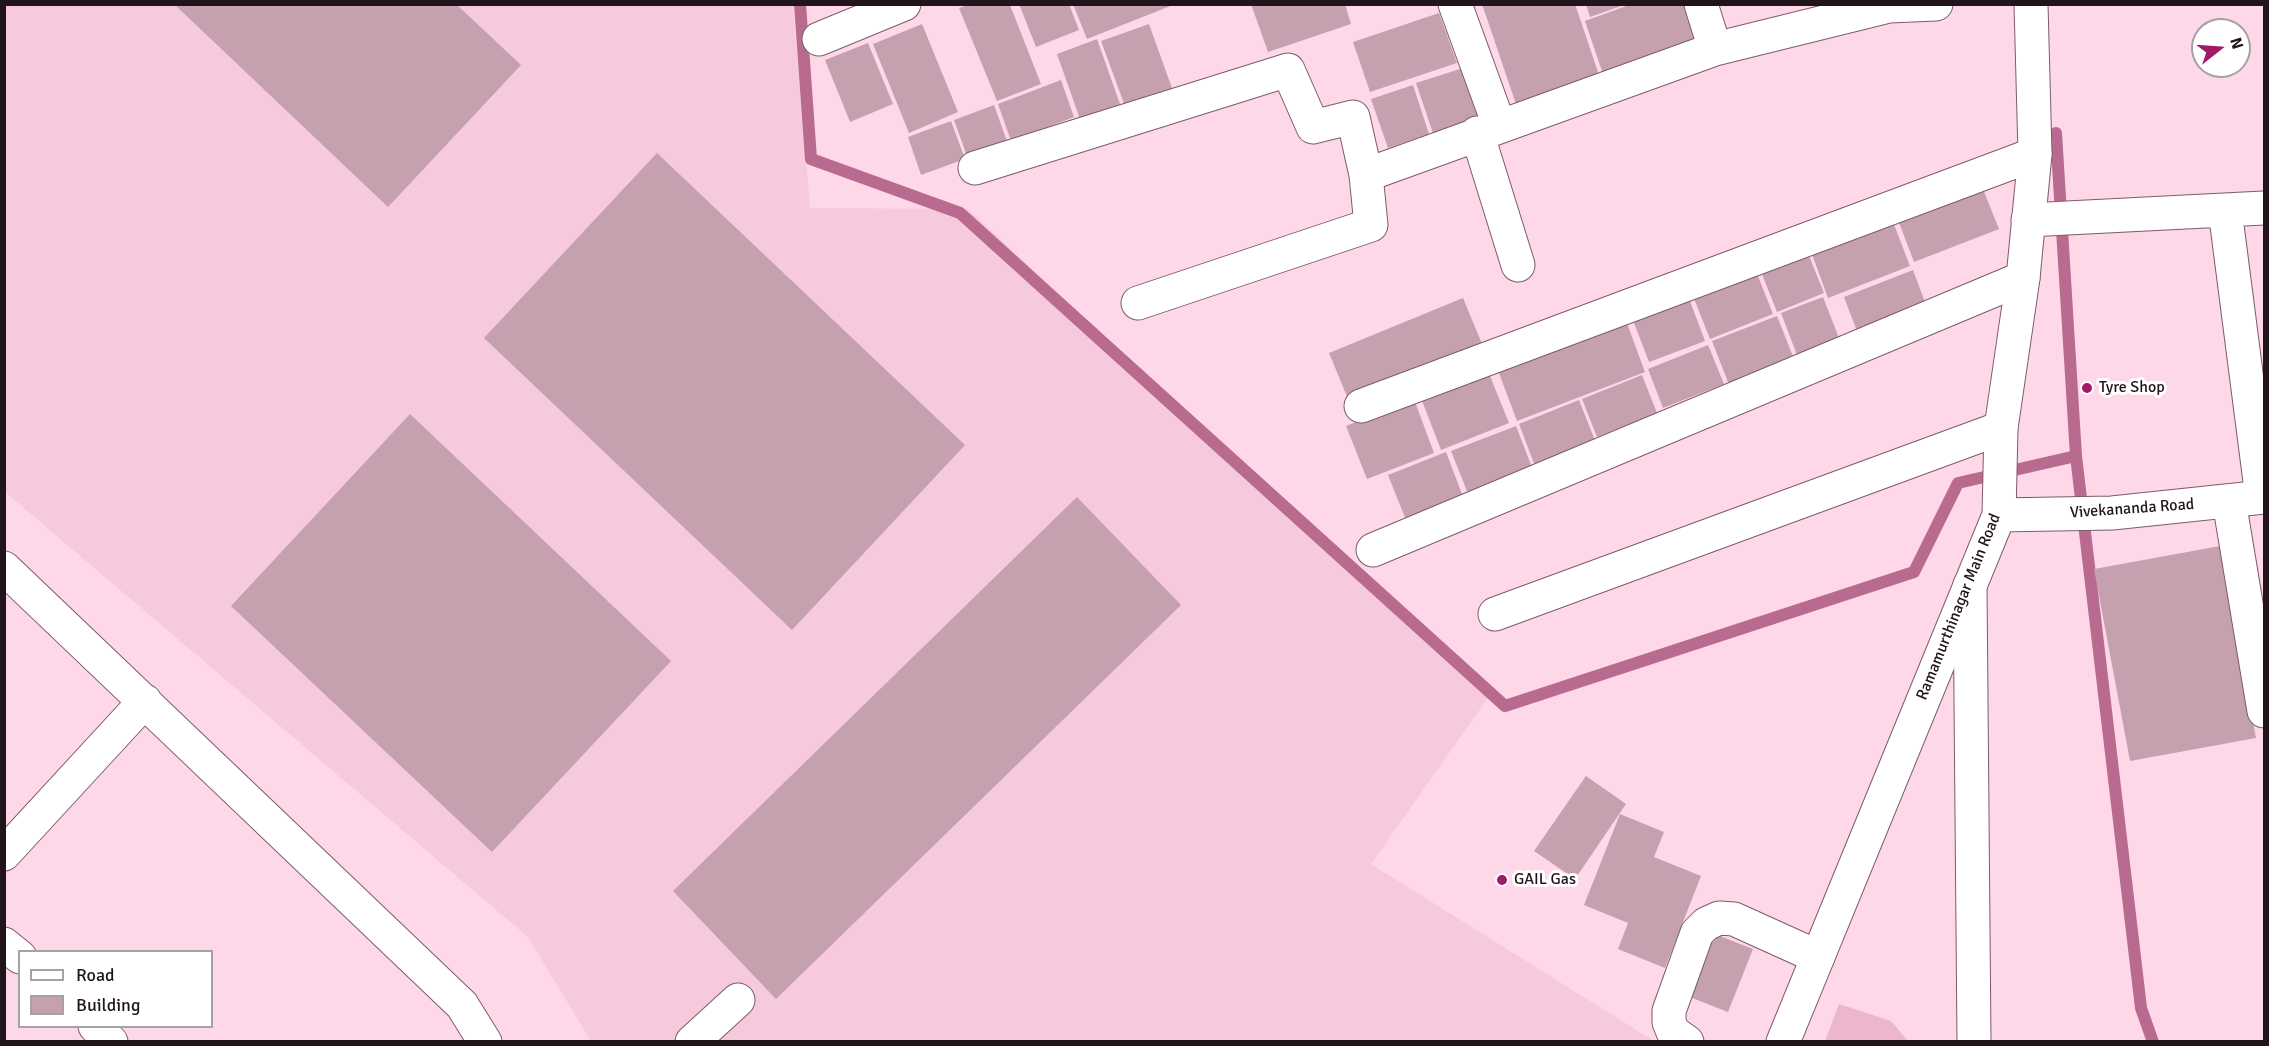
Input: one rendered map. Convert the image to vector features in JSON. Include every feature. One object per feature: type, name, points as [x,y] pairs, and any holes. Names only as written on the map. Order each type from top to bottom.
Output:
[{"type":"street","points":[[819,39],[904,4]]},
{"type":"street","points":[[1455,4],[1488,129],[1518,265]]},
{"type":"street","points":[[1701,4],[1715,49]]},
{"type":"street","points":[[1366,175],[1488,129],[1715,49],[1889,5],[1936,4]]},
{"type":"street","name":"Ramamurthinagar Main Road","points":[[1783,1041],[1999,515],[2001,428],[2023,278],[2035,154],[2031,4]]},
{"type":"street","points":[[975,168],[1288,70],[1313,127],[1353,117],[1366,175],[1371,225],[1138,303]]},
{"type":"street","points":[[1361,406],[2035,154]]},
{"type":"street","points":[[2028,220],[2265,208]]},
{"type":"street","points":[[2225,210],[2263,497]]},
{"type":"street","points":[[1373,550],[2023,278]]},
{"type":"street","points":[[1495,614],[2001,428]]},
{"type":"street","name":"Vivekananda Road","points":[[1999,515],[2112,513],[2263,497]]},
{"type":"street","points":[[2229,501],[2265,711]]},
{"type":"street","points":[[4,568],[146,701],[462,1005],[485,1041]]},
{"type":"street","points":[[1970,585],[1974,1041]]},
{"type":"street","points":[[4,854],[146,701]]},
{"type":"street","points":[[1687,1041],[1673,1032],[1669,1022],[1669,1011],[1697,933],[1706,924],[1719,918],[1734,919],[1818,957]]},
{"type":"street","points":[[4,944],[18,955]]},
{"type":"street","points":[[692,1041],[738,1000]]},
{"type":"street","points":[[97,1028],[111,1041]]},
{"type":"shaded area","points":[[5,5],[793,5],[810,208],[968,209],[1488,698],[1371,864],[1654,1041],[591,1041],[528,937],[5,492]]},
{"type":"shaded area","points":[[1839,1004],[1891,1021],[1908,1041],[1825,1041]]},
{"type":"building","points":[[174,4],[456,4],[521,65],[388,207]]},
{"type":"building","points":[[1019,4],[1069,4],[1079,30],[1036,47]]},
{"type":"building","points":[[1073,4],[1173,4],[1173,5],[1087,39]]},
{"type":"building","points":[[1251,4],[1345,4],[1351,24],[1268,52]]},
{"type":"building","points":[[1482,4],[1575,4],[1601,81],[1518,110]]},
{"type":"building","points":[[1586,4],[1624,4],[1624,5],[1590,17]]},
{"type":"building","points":[[1632,4],[1693,4],[1707,45],[1605,80],[1585,21]]},
{"type":"building","points":[[969,5],[1010,5],[1041,84],[997,101],[959,8]]},
{"type":"building","points":[[1439,13],[1457,63],[1370,92],[1353,42]]},
{"type":"building","points":[[922,24],[958,112],[909,133],[873,44]]},
{"type":"building","points":[[1149,24],[1173,91],[1126,109],[1101,41]]},
{"type":"building","points":[[1097,39],[1121,107],[1081,122],[1057,54]]},
{"type":"building","points":[[868,43],[893,104],[850,122],[825,60]]},
{"type":"building","points":[[1463,68],[1482,122],[1435,139],[1416,83]]},
{"type":"building","points":[[1061,80],[1074,117],[1011,141],[998,104]]},
{"type":"building","points":[[1413,85],[1429,134],[1388,148],[1371,99]]},
{"type":"building","points":[[994,105],[1008,144],[968,159],[954,120]]},
{"type":"building","points":[[951,121],[965,159],[921,175],[908,137]]},
{"type":"building","points":[[657,153],[965,445],[792,630],[484,338]]},
{"type":"building","points":[[1979,179],[1999,229],[1914,262],[1895,212]]},
{"type":"building","points":[[1890,214],[1910,266],[1828,298],[1809,246]]},
{"type":"building","points":[[1805,246],[1824,293],[1777,312],[1758,264]]},
{"type":"building","points":[[1754,266],[1773,314],[1710,339],[1691,291]]},
{"type":"building","points":[[1913,270],[1929,313],[1860,339],[1844,297]]},
{"type":"building","points":[[1687,293],[1705,341],[1649,362],[1631,315]]},
{"type":"building","points":[[1823,297],[1839,338],[1797,355],[1781,313]]},
{"type":"building","points":[[1463,298],[1485,351],[1351,406],[1329,353]]},
{"type":"building","points":[[1777,316],[1796,364],[1731,390],[1712,341]]},
{"type":"building","points":[[1625,318],[1645,372],[1517,421],[1497,368]]},
{"type":"building","points":[[1708,345],[1724,384],[1663,408],[1648,369]]},
{"type":"building","points":[[1488,371],[1509,423],[1441,450],[1421,398]]},
{"type":"building","points":[[1642,375],[1657,413],[1597,437],[1582,399]]},
{"type":"building","points":[[1414,399],[1434,453],[1367,479],[1346,426]]},
{"type":"building","points":[[1579,400],[1596,443],[1535,466],[1519,424]]},
{"type":"building","points":[[410,414],[671,661],[492,852],[231,606]]},
{"type":"building","points":[[1516,426],[1533,470],[1469,496],[1451,451]]},
{"type":"building","points":[[1446,452],[1465,502],[1408,525],[1388,475]]},
{"type":"building","points":[[1077,497],[1181,605],[776,999],[673,891]]},
{"type":"building","points":[[2220,546],[2256,738],[2130,761],[2094,569]]},
{"type":"building","points":[[1586,776],[1626,804],[1575,879],[1534,851]]},
{"type":"building","points":[[1620,814],[1664,832],[1654,857],[1701,876],[1665,968],[1618,949],[1628,923],[1584,905]]},
{"type":"building","points":[[1707,931],[1753,949],[1728,1012],[1682,994]]},
{"type":"waterway","points":[[800,4],[811,159],[960,213],[1505,706],[1914,572],[1958,483],[2076,456]]},
{"type":"waterway","points":[[2056,133],[2076,456],[2141,1008],[2153,1042]]},
{"type":"place","name":"Tyre Shop","points":[[2087,388]]},
{"type":"place","name":"GAIL Gas","points":[[1502,880]]}]
